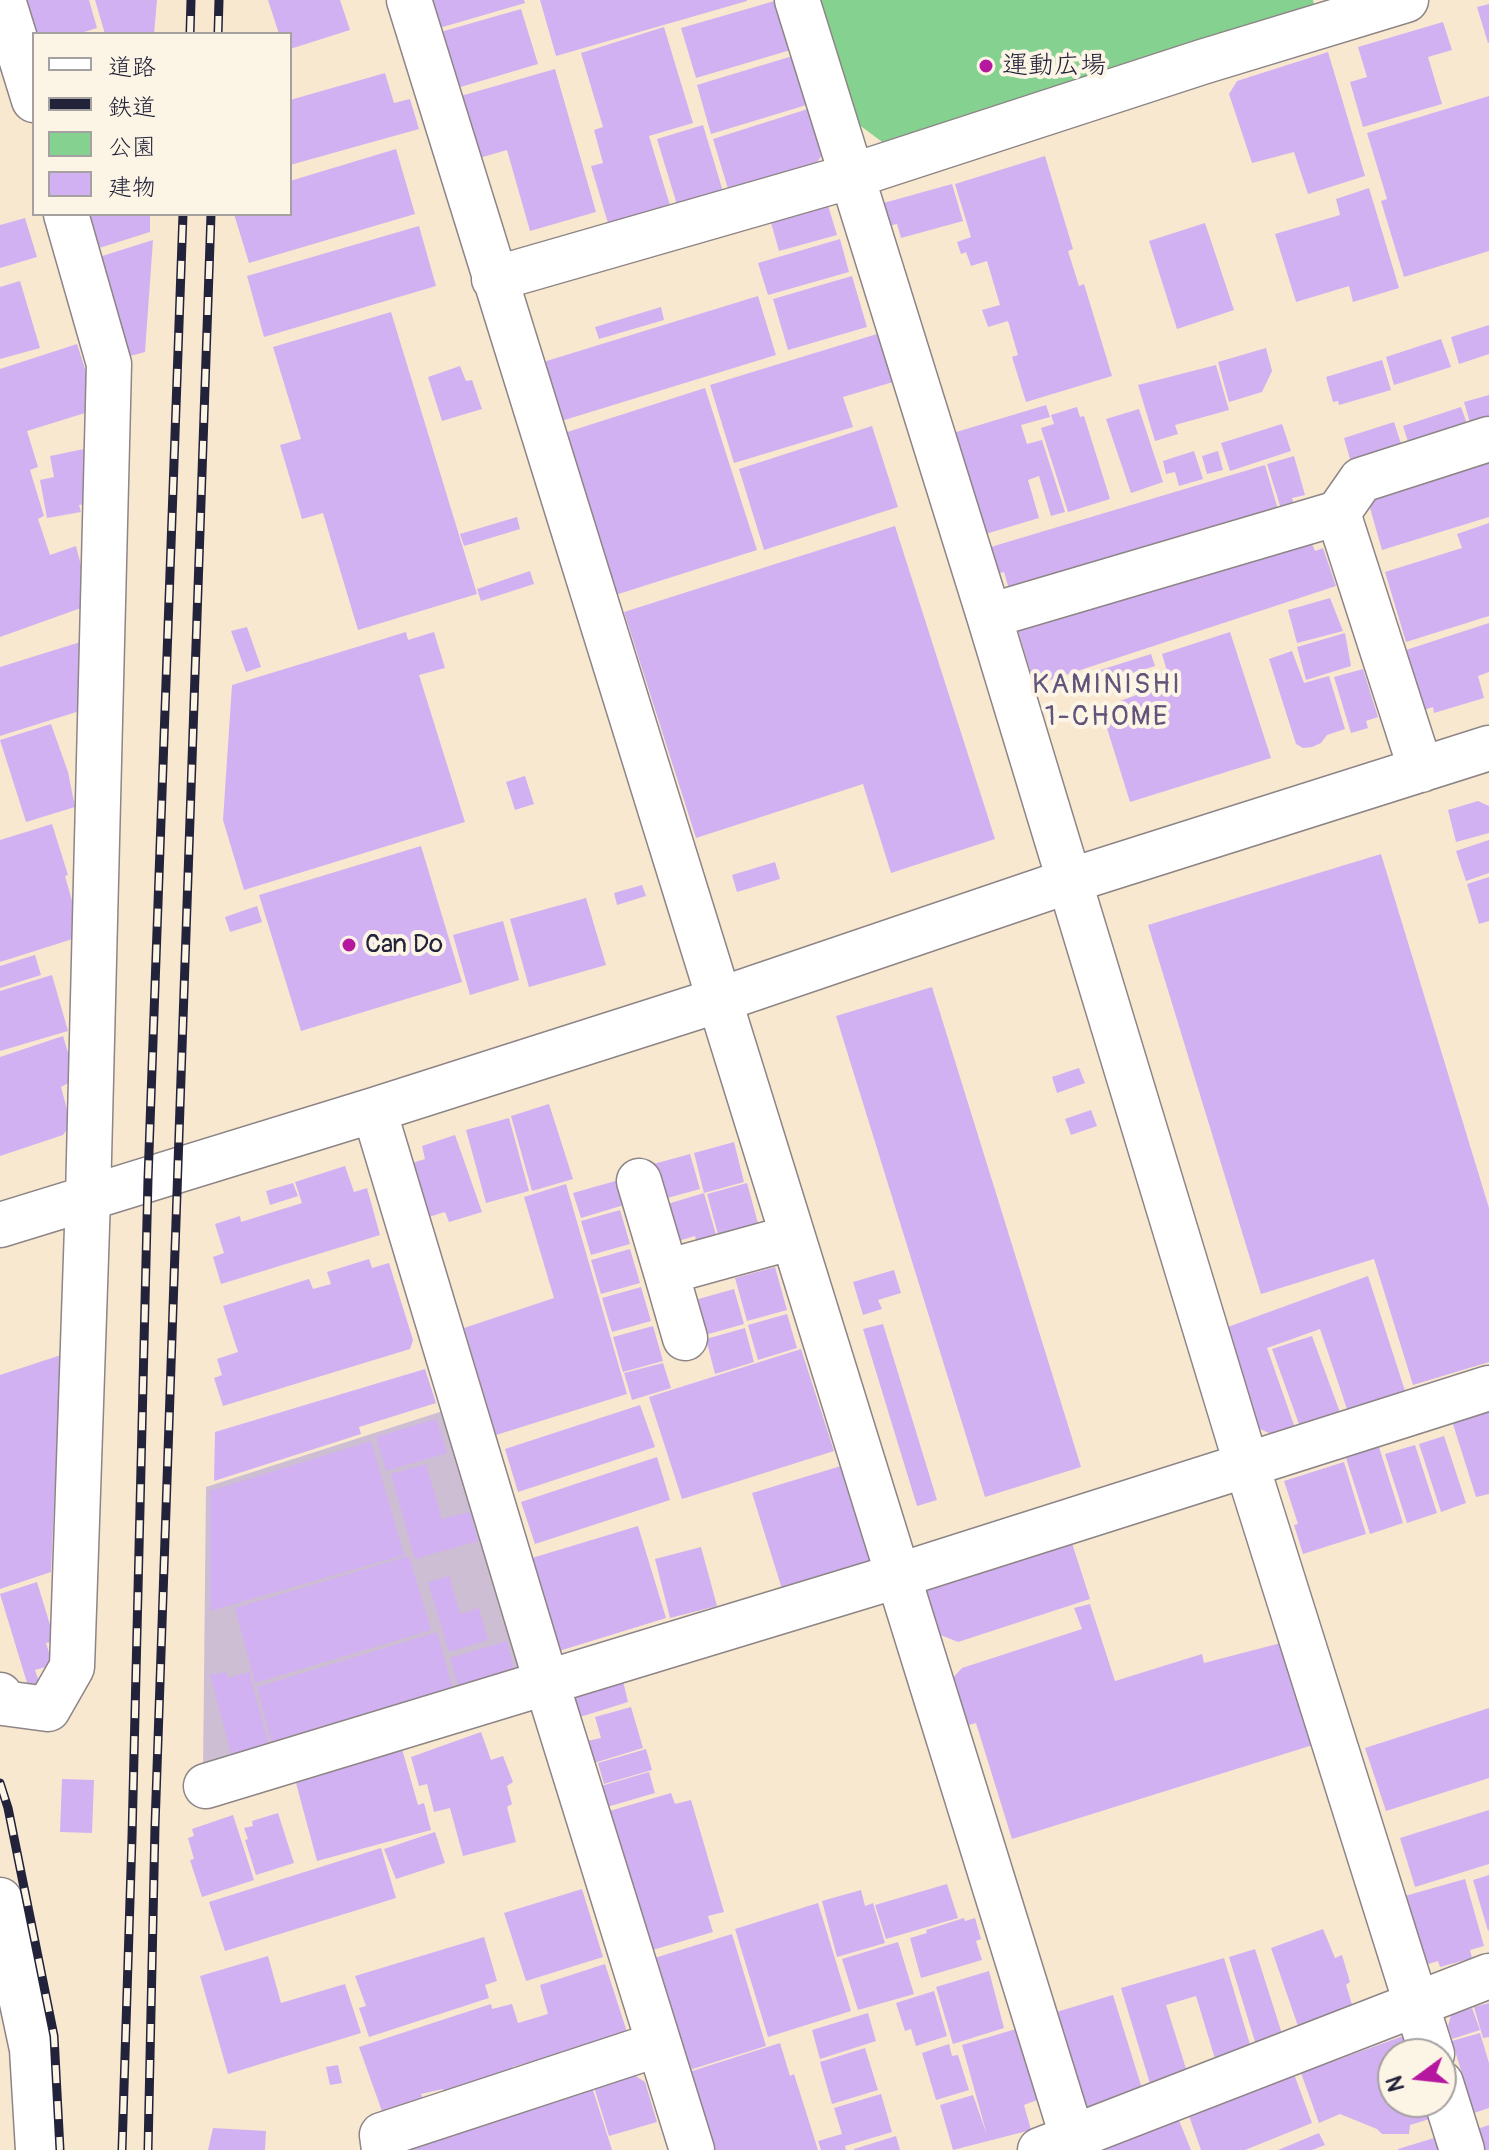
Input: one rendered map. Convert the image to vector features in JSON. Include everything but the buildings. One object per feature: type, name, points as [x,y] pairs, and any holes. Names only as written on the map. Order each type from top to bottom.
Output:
[{"type":"street","points":[[3,0],[32,94]]},
{"type":"street","points":[[409,0],[897,1576],[1056,2144],[1489,1976]]},
{"type":"street","points":[[797,0],[989,616],[1246,1463],[1427,2038]]},
{"type":"street","points":[[494,279],[852,176],[1202,62],[1406,0]]},
{"type":"street","points":[[0,1695],[3,1703],[48,1709],[72,1667],[88,1198],[109,364],[67,216]]},
{"type":"street","points":[[989,616],[1338,513],[1361,480],[1489,439]]},
{"type":"street","points":[[1338,513],[1421,770]]},
{"type":"street","points":[[0,1225],[719,1000],[1069,881],[1489,748]]},
{"type":"street","points":[[374,1110],[546,1681],[692,2150]]},
{"type":"street","points":[[639,1181],[685,1338]]},
{"type":"street","points":[[666,1272],[793,1237]]},
{"type":"street","points":[[206,1786],[897,1576],[1489,1388]]},
{"type":"street","points":[[0,1900],[32,2049],[38,2150]]},
{"type":"street","points":[[384,2150],[382,2135],[659,2044]]},
{"type":"street","points":[[1452,2118],[1462,2150]]},
{"type":"shaded area","points":[[443,1411],[524,1672],[203,1771],[206,1487]]},
{"type":"green space","name":"運動広場","points":[[819,0],[1313,0],[1315,9],[885,144],[858,124]]},
{"type":"railway","points":[[190,32],[191,0]]},
{"type":"railway","points":[[218,32],[219,0]]},
{"type":"railway","points":[[122,2150],[148,1179],[183,216]]},
{"type":"railway","points":[[148,2150],[155,1826],[211,216]]},
{"type":"railway","points":[[0,1783],[8,1808],[54,2036],[60,2150]]},
{"type":"place","name":"運動広場","points":[[986,66]]},
{"type":"place","name":"Can Do","points":[[349,945]]},
{"type":"district","name":"KAMINISHI 1-CHOME","points":[[1107,702]]}]
